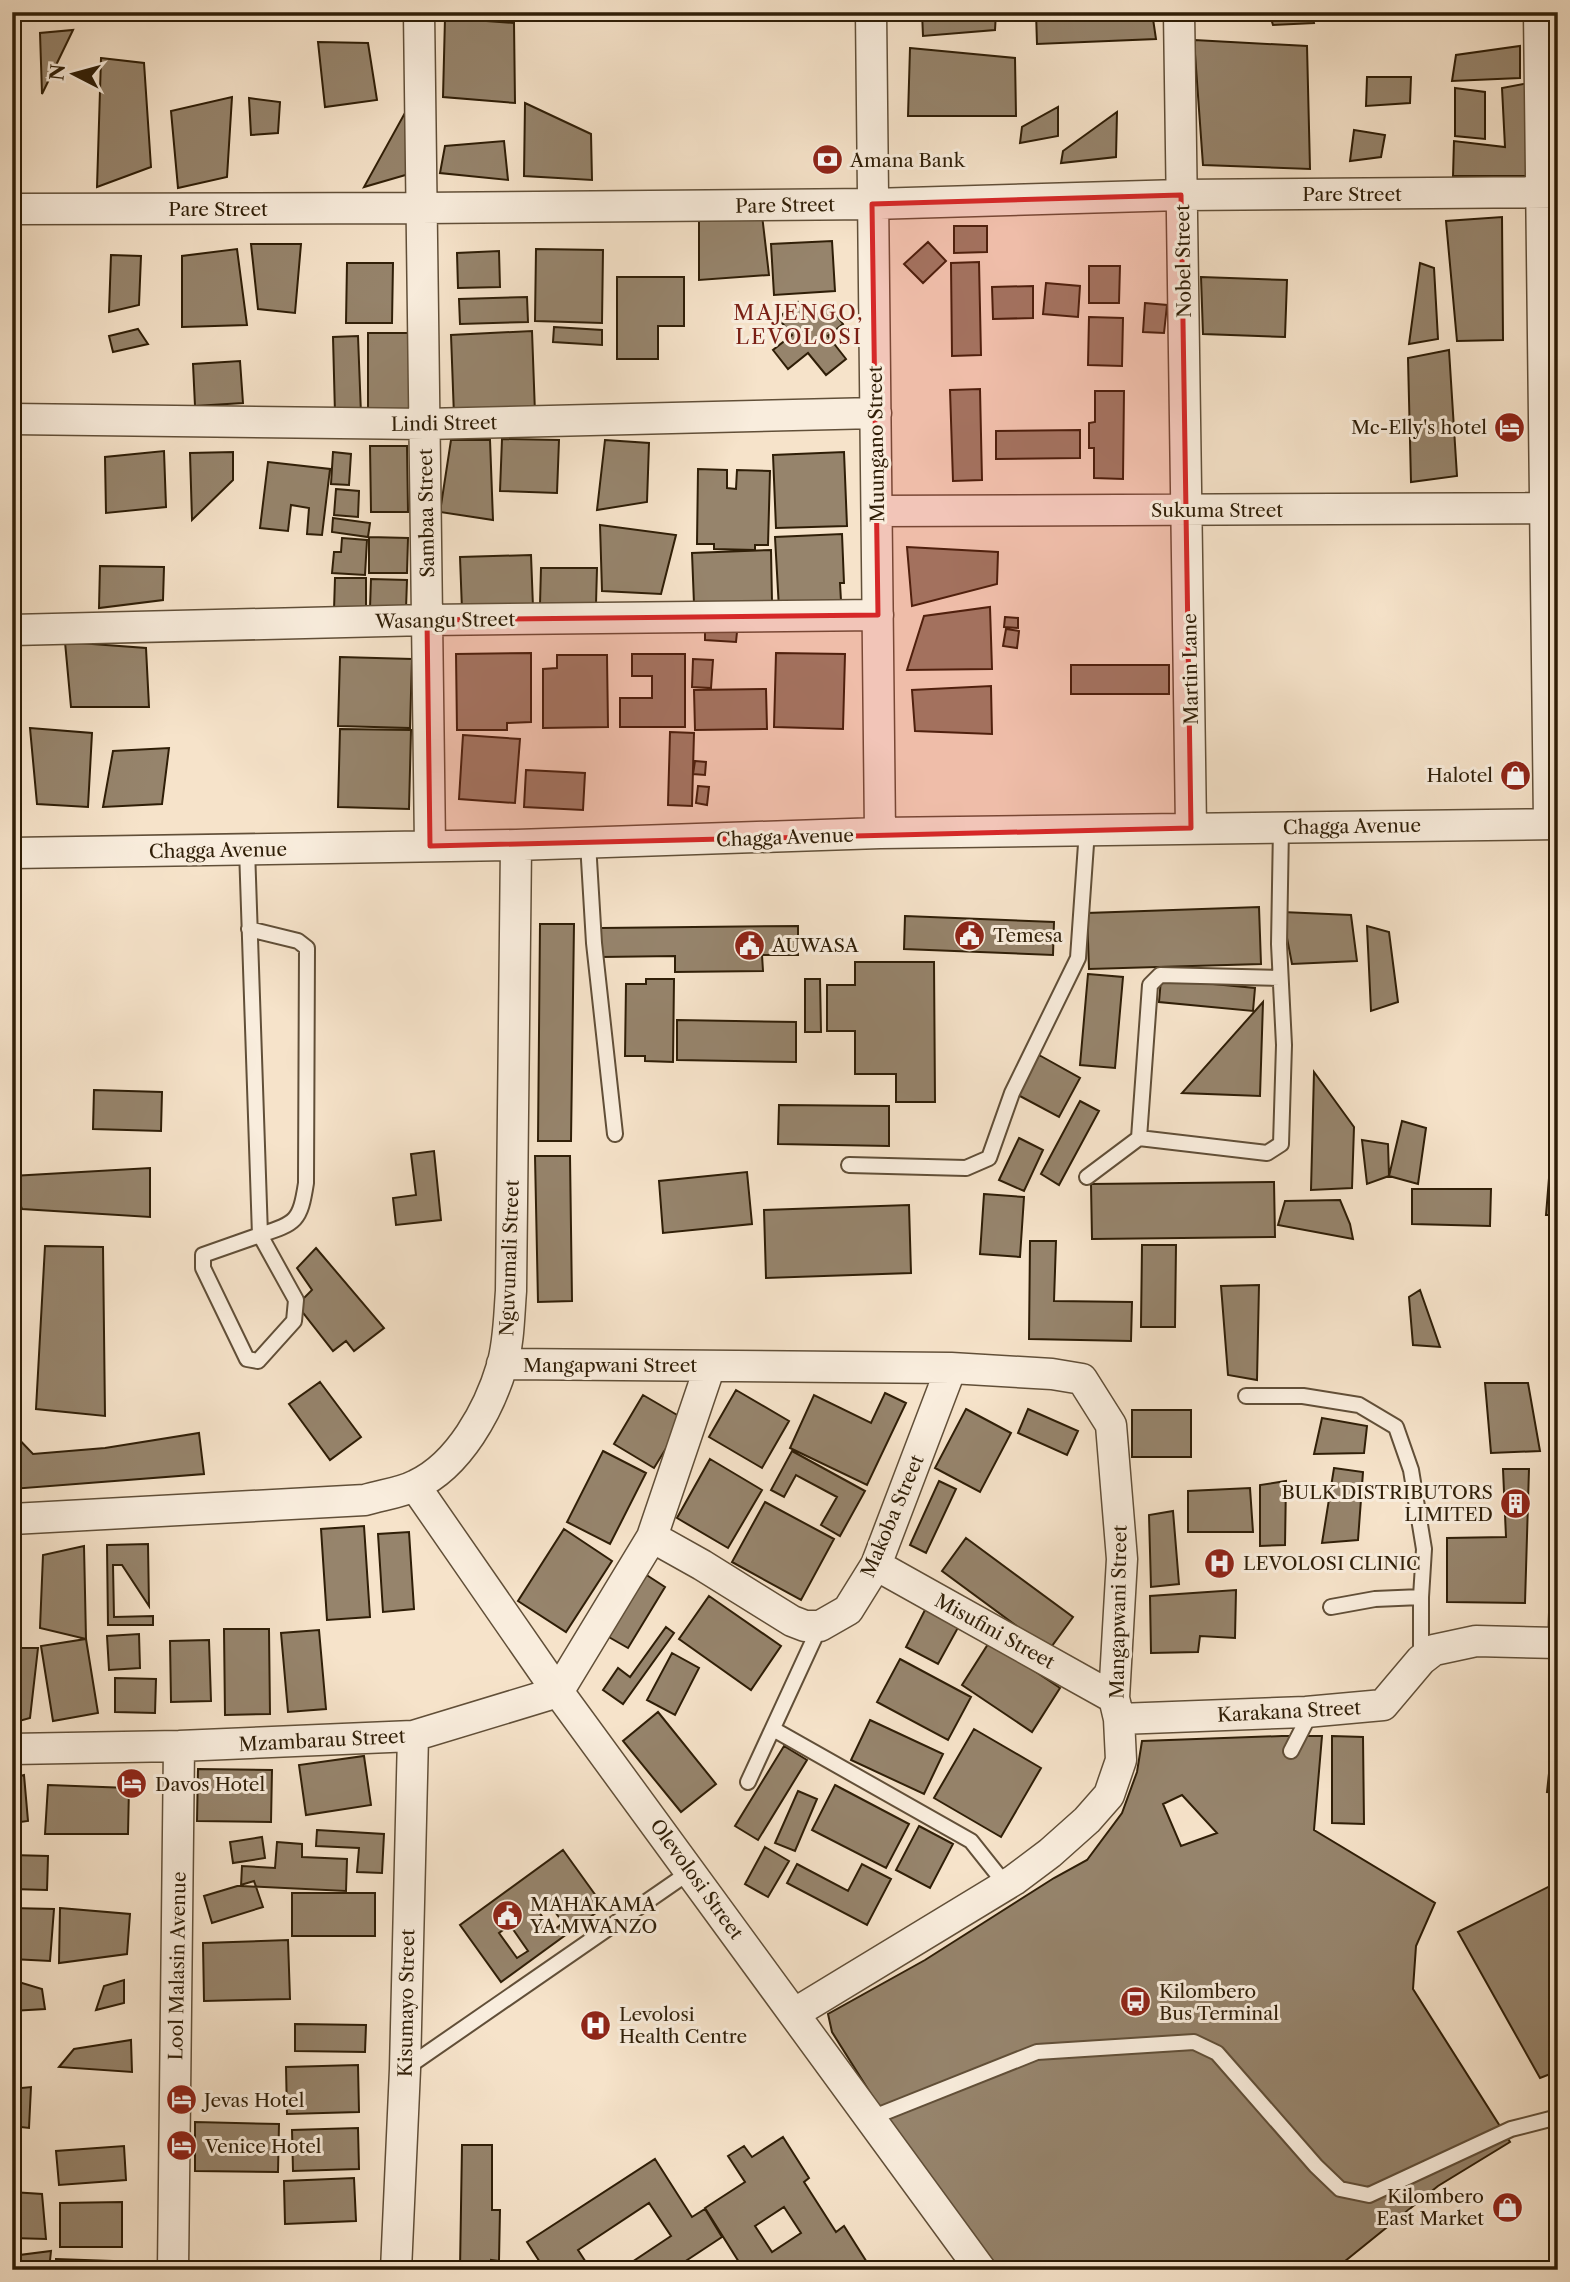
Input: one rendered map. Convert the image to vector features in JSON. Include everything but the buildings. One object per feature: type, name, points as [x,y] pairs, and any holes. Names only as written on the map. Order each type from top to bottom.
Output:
[{"type":"street","name":"Sambaa Street","points":[[419,12],[430,846]]},
{"type":"street","name":"Muungano Street","points":[[871,12],[880,834]]},
{"type":"street","name":"Nobel Street","points":[[1179,12],[1188,510]]},
{"type":"street","points":[[1539,12],[1550,192],[1553,823]]},
{"type":"street","name":"Pare Street","points":[[12,209],[872,204],[1181,195],[1550,192]]},
{"type":"street","name":"Lindi Street","points":[[12,419],[425,424],[876,413]]},
{"type":"street","name":"Sukuma Street","points":[[877,511],[1552,508]]},
{"type":"street","name":"Martin Lane","points":[[1188,510],[1191,828]]},
{"type":"street","name":"Wasangu Street","points":[[12,630],[427,620],[878,615]]},
{"type":"street","name":"Chagga Avenue","points":[[12,853],[516,845],[880,834],[1553,823]]},
{"type":"street","name":"Nguvumali Street","points":[[12,1519],[365,1500],[415,1486],[438,1473],[462,1444],[493,1391],[502,1364],[511,1292],[516,845]]},
{"type":"street","name":"Mangapwani Street","points":[[502,1364],[951,1368],[1052,1374],[1082,1379],[1111,1425],[1122,1559],[1117,1709],[1121,1760],[1109,1795],[1087,1820],[1050,1853],[1006,1885],[795,2012]]},
{"type":"street","points":[[558,1692],[652,1537],[710,1366]]},
{"type":"street","name":"Makoba Street","points":[[820,1626],[848,1610],[876,1565],[951,1368]]},
{"type":"street","name":"Olevolosi Street","points":[[415,1486],[558,1692],[795,2012],[981,2270]]},
{"type":"street","points":[[652,1537],[792,1621],[805,1626],[820,1626]]},
{"type":"street","name":"Misufini Street","points":[[876,1565],[1117,1709]]},
{"type":"street","name":"Karakana Street","points":[[1117,1709],[1311,1712],[1383,1705],[1421,1660],[1434,1650],[1476,1641],[1557,1643]]},
{"type":"street","name":"Mzambarau Street","points":[[12,1749],[179,1746],[413,1736],[558,1692]]},
{"type":"street","name":"Kisumayo Street","points":[[396,2270],[405,2068],[413,1736]]},
{"type":"street","name":"Lool Malasin Avenue","points":[[173,2270],[179,1746]]},
{"type":"lane","points":[[1087,1177],[1139,1138],[1267,1153],[1281,1144],[1281,827]]},
{"type":"lane","points":[[849,1165],[965,1168],[989,1158],[1012,1093],[1078,958],[1087,830]]},
{"type":"lane","points":[[588,843],[594,943],[615,1134]]},
{"type":"lane","points":[[247,849],[249,929],[260,1235],[296,1300],[294,1321],[258,1361],[247,1359],[203,1268],[203,1255],[260,1235],[289,1226],[302,1210],[306,1183],[307,948],[298,941],[249,929]]},
{"type":"lane","points":[[1139,1138],[1150,985],[1160,975],[1280,978]]},
{"type":"lane","points":[[1246,1396],[1303,1396],[1359,1405],[1396,1427],[1411,1470],[1424,1549],[1421,1660]]},
{"type":"lane","points":[[1557,1643],[1558,1582]]},
{"type":"lane","points":[[1331,1607],[1421,1597]]},
{"type":"lane","points":[[748,1782],[820,1626]]},
{"type":"lane","points":[[1291,1751],[1311,1712]]},
{"type":"lane","points":[[773,1729],[971,1841],[1006,1885]]},
{"type":"lane","points":[[405,2068],[691,1871]]},
{"type":"lane","points":[[871,2118],[1037,2052],[1194,2042],[1217,2053],[1316,2166],[1340,2189],[1370,2195],[1511,2129],[1558,2117]]},
{"type":"highlighted area","points":[[1181,195],[1191,828],[430,846],[427,620],[878,615],[872,204]]},
{"type":"place","name":"Amana Bank","points":[[827,160]]},
{"type":"place","name":"Mc-Elly's hotel","points":[[1510,427]]},
{"type":"place","name":"Halotel","points":[[1516,775]]},
{"type":"place","name":"Temesa","points":[[970,935]]},
{"type":"place","name":"AUWASA","points":[[749,945]]},
{"type":"place","name":"BULK DISTRIBUTORS LIMITED","points":[[1516,1503]]},
{"type":"place","name":"LEVOLOSI CLINIC","points":[[1220,1563]]},
{"type":"place","name":"Davos Hotel","points":[[132,1784]]},
{"type":"place","name":"MAHAKAMA YA MWANZO","points":[[507,1915]]},
{"type":"place","name":"Kilombero Bus Terminal","points":[[1136,2002]]},
{"type":"place","name":"Levolosi Health Centre","points":[[596,2025]]},
{"type":"place","name":"Jevas Hotel","points":[[181,2100]]},
{"type":"place","name":"Venice Hotel","points":[[182,2146]]},
{"type":"place","name":"Kilombero East Market","points":[[1507,2207]]},
{"type":"district","name":"MAJENGO, LEVOLOSI","points":[[799,325]]}]
